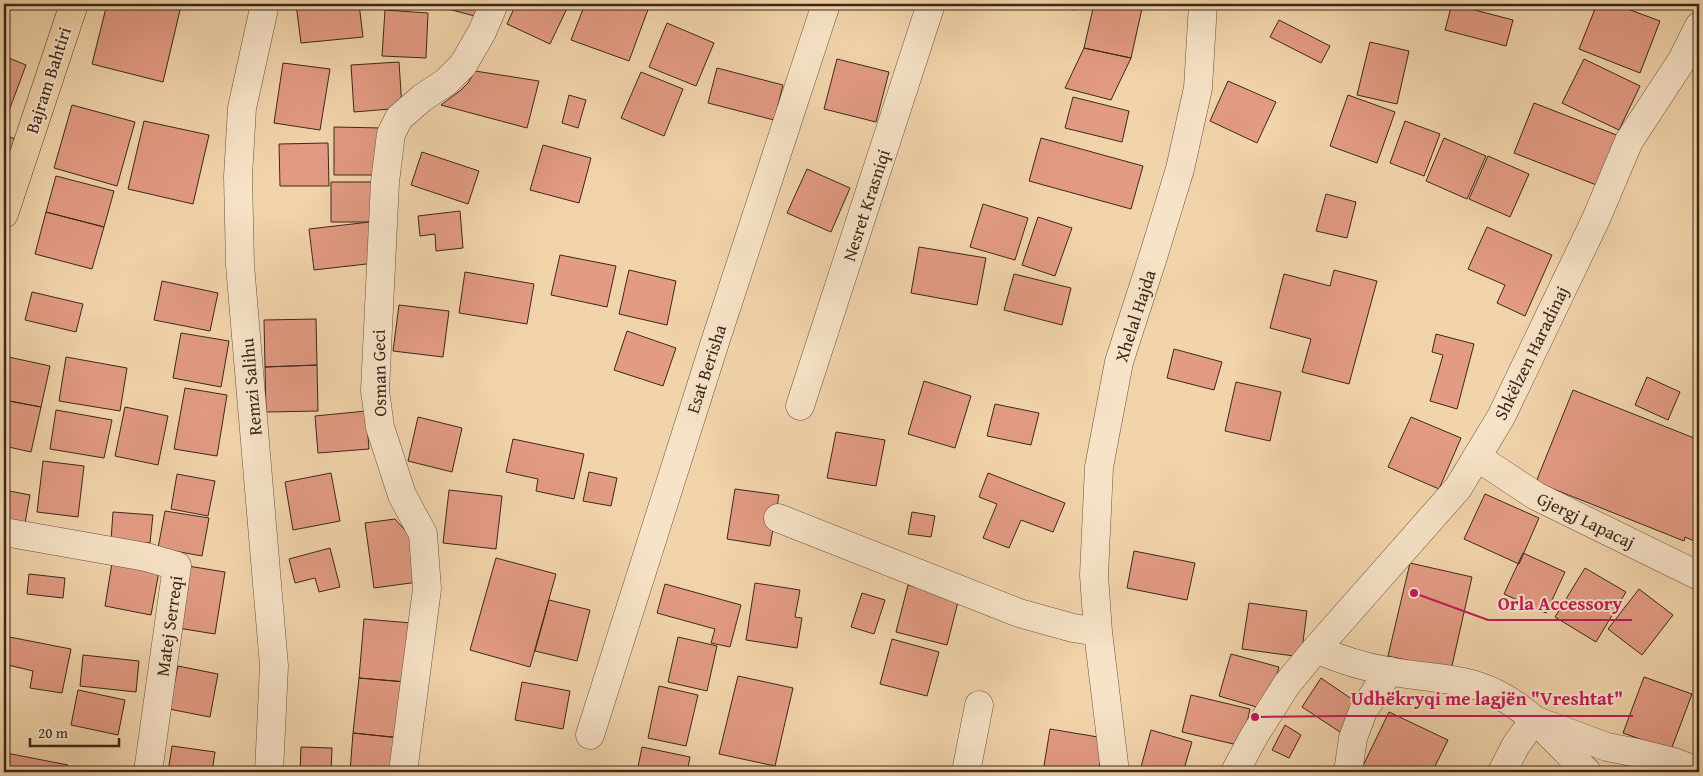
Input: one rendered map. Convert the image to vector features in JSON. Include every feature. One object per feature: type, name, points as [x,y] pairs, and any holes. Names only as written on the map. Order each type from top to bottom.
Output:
[{"type":"main road","name":"Bajram Bahtiri","points":[[4,214],[74,4]]},
{"type":"street","name":"Remzi Salihu","points":[[265,4],[242,108],[238,176],[240,265],[274,666],[269,772]]},
{"type":"street","name":"Osman Geci","points":[[403,772],[427,589],[423,534],[402,494],[380,427],[376,391],[384,201],[391,134],[399,118],[422,98],[446,82],[463,65],[482,32],[494,4]]},
{"type":"street","name":"Esat Berisha","points":[[590,735],[719,329],[826,4]]},
{"type":"street","name":"Nesret Krasniqi","points":[[800,406],[931,4]]},
{"type":"street","name":"Xhelal Hajda","points":[[1115,772],[1098,632],[1094,575],[1099,467],[1118,362],[1154,257],[1180,169],[1198,88],[1203,4]]},
{"type":"street","name":"Shkëlzen Haradinaj","points":[[1235,772],[1254,736],[1287,684],[1316,648],[1458,488],[1501,417],[1596,219],[1629,141],[1682,60],[1699,26]]},
{"type":"street","name":"Gjergj Lapacaj","points":[[1477,457],[1536,496],[1699,576]]},
{"type":"street","points":[[778,518],[1019,614],[1073,628],[1098,632]]},
{"type":"street","name":"Matej Serreqi","points":[[4,532],[146,557],[177,566],[148,772]]},
{"type":"street","points":[[1316,648],[1339,660],[1388,672],[1430,676],[1479,686],[1506,700],[1534,720],[1588,772]]},
{"type":"street","points":[[1348,772],[1353,738],[1363,711],[1388,672]]},
{"type":"street","points":[[966,772],[979,705]]},
{"type":"street","points":[[1502,772],[1516,745],[1534,720]]},
{"type":"street","points":[[1534,720],[1607,746],[1674,762],[1699,772]]},
{"type":"building","points":[[107,4],[154,4],[180,10],[163,82],[92,64]]},
{"type":"building","points":[[296,4],[359,4],[363,37],[301,43]]},
{"type":"building","points":[[437,4],[486,4],[482,18],[437,6]]},
{"type":"building","points":[[516,4],[569,4],[550,44],[507,24]]},
{"type":"building","points":[[585,4],[650,4],[629,61],[571,40]]},
{"type":"building","points":[[1046,4],[1076,4],[1074,10]]},
{"type":"building","points":[[1094,4],[1143,4],[1131,58],[1084,48]]},
{"type":"building","points":[[1452,4],[1513,20],[1506,46],[1445,30]]},
{"type":"building","points":[[1597,4],[1614,4],[1660,21],[1640,73],[1579,49]]},
{"type":"building","points":[[385,10],[428,13],[426,58],[382,56]]},
{"type":"building","points":[[1279,20],[1330,46],[1321,63],[1270,37]]},
{"type":"building","points":[[667,23],[714,43],[696,86],[649,67]]},
{"type":"building","points":[[1370,42],[1409,51],[1397,104],[1357,95]]},
{"type":"building","points":[[1084,48],[1131,58],[1111,100],[1065,88]]},
{"type":"building","points":[[4,56],[26,65],[4,124]]},
{"type":"building","points":[[837,59],[889,72],[876,122],[824,109]]},
{"type":"building","points":[[1584,59],[1640,86],[1619,130],[1562,103]]},
{"type":"building","points":[[399,62],[402,108],[354,112],[351,65]]},
{"type":"building","points":[[283,63],[330,69],[320,130],[274,123]]},
{"type":"building","points":[[717,68],[783,85],[774,120],[708,103]]},
{"type":"building","points":[[475,71],[539,81],[527,128],[441,105],[468,83]]},
{"type":"building","points":[[641,72],[683,89],[664,136],[621,118]]},
{"type":"building","points":[[1228,81],[1276,102],[1257,143],[1210,121]]},
{"type":"building","points":[[569,95],[586,100],[578,128],[562,123]]},
{"type":"building","points":[[1348,95],[1395,112],[1377,163],[1330,146]]},
{"type":"building","points":[[1073,97],[1129,111],[1122,142],[1065,128]]},
{"type":"building","points":[[1534,103],[1619,136],[1599,186],[1514,153]]},
{"type":"building","points":[[72,105],[135,122],[117,186],[54,168]]},
{"type":"building","points":[[144,121],[209,135],[193,204],[128,189]]},
{"type":"building","points":[[1405,121],[1440,134],[1424,176],[1390,163]]},
{"type":"building","points":[[334,127],[383,128],[383,175],[334,175]]},
{"type":"building","points":[[4,135],[21,141],[4,183]]},
{"type":"building","points":[[1041,138],[1143,166],[1131,209],[1029,181]]},
{"type":"building","points":[[1444,138],[1486,156],[1467,199],[1426,181]]},
{"type":"building","points":[[328,143],[329,186],[280,186],[279,144]]},
{"type":"building","points":[[543,145],[591,158],[579,203],[530,190]]},
{"type":"building","points":[[422,152],[479,171],[468,204],[411,185]]},
{"type":"building","points":[[1488,156],[1529,174],[1510,217],[1469,199]]},
{"type":"building","points":[[807,169],[850,188],[831,232],[787,213]]},
{"type":"building","points":[[56,176],[114,191],[104,227],[46,212]]},
{"type":"building","points":[[331,182],[380,182],[380,222],[331,222]]},
{"type":"building","points":[[1326,194],[1356,202],[1347,238],[1316,231]]},
{"type":"building","points":[[983,204],[1028,218],[1015,260],[970,247]]},
{"type":"building","points":[[460,211],[463,248],[436,251],[435,234],[420,236],[418,216]]},
{"type":"building","points":[[46,212],[104,227],[92,269],[35,254]]},
{"type":"building","points":[[1038,217],[1072,228],[1055,276],[1022,265]]},
{"type":"building","points":[[370,222],[375,263],[314,270],[309,229]]},
{"type":"building","points":[[1487,227],[1552,255],[1525,316],[1497,303],[1505,285],[1468,269]]},
{"type":"building","points":[[919,247],[986,258],[977,305],[911,293]]},
{"type":"building","points":[[560,255],[616,266],[607,307],[551,295]]},
{"type":"building","points":[[629,270],[676,281],[667,325],[619,314]]},
{"type":"building","points":[[1334,270],[1377,281],[1349,384],[1302,372],[1311,339],[1270,328],[1284,274],[1330,286]]},
{"type":"building","points":[[465,272],[534,284],[527,324],[459,313]]},
{"type":"building","points":[[1014,274],[1071,288],[1062,325],[1004,310]]},
{"type":"building","points":[[162,281],[218,293],[210,331],[154,320]]},
{"type":"building","points":[[32,292],[83,304],[76,332],[25,320]]},
{"type":"building","points":[[399,305],[449,311],[443,357],[393,351]]},
{"type":"building","points":[[316,319],[317,365],[265,367],[264,320]]},
{"type":"building","points":[[627,331],[676,348],[663,386],[614,370]]},
{"type":"building","points":[[181,333],[229,341],[221,387],[173,378]]},
{"type":"building","points":[[1436,334],[1474,344],[1457,409],[1430,401],[1443,355],[1432,352]]},
{"type":"building","points":[[1174,349],[1222,362],[1214,390],[1167,378]]},
{"type":"building","points":[[4,356],[50,366],[41,407],[4,400]]},
{"type":"building","points":[[66,357],[127,368],[120,411],[59,401]]},
{"type":"building","points":[[317,365],[318,411],[266,412],[265,367]]},
{"type":"building","points":[[1647,377],[1680,392],[1668,420],[1635,405]]},
{"type":"building","points":[[924,381],[971,396],[955,448],[908,434]]},
{"type":"building","points":[[1236,382],[1281,392],[1270,441],[1225,431]]},
{"type":"building","points":[[185,388],[227,395],[217,456],[174,449]]},
{"type":"building","points":[[1573,390],[1699,440],[1699,543],[1685,537],[1684,541],[1536,482]]},
{"type":"building","points":[[4,400],[41,407],[31,452],[4,446]]},
{"type":"building","points":[[995,404],[1039,413],[1031,445],[987,436]]},
{"type":"building","points":[[125,407],[168,416],[158,465],[115,456]]},
{"type":"building","points":[[56,410],[112,420],[104,458],[50,449]]},
{"type":"building","points":[[366,411],[369,449],[318,453],[315,416]]},
{"type":"building","points":[[418,417],[462,428],[452,472],[408,461]]},
{"type":"building","points":[[1411,417],[1461,438],[1439,489],[1388,467]]},
{"type":"building","points":[[836,432],[885,440],[876,486],[827,478]]},
{"type":"building","points":[[513,439],[584,454],[574,499],[536,491],[538,479],[506,472]]},
{"type":"building","points":[[43,461],[84,466],[78,517],[37,512]]},
{"type":"building","points":[[589,472],[617,478],[611,506],[583,501]]},
{"type":"building","points":[[331,473],[340,521],[293,530],[285,482]]},
{"type":"building","points":[[988,473],[1065,503],[1053,532],[1021,520],[1009,548],[983,538],[997,504],[979,497]]},
{"type":"building","points":[[177,474],[215,481],[208,516],[171,509]]},
{"type":"building","points":[[735,489],[779,495],[770,546],[727,539]]},
{"type":"building","points":[[4,490],[30,495],[24,529],[4,525]]},
{"type":"building","points":[[449,490],[502,496],[496,549],[443,543]]},
{"type":"building","points":[[1485,494],[1539,518],[1519,564],[1464,539]]},
{"type":"building","points":[[165,511],[209,518],[202,556],[158,548]]},
{"type":"building","points":[[113,512],[153,515],[150,543],[111,540]]},
{"type":"building","points":[[912,512],[935,516],[931,537],[908,534]]},
{"type":"building","points":[[395,519],[412,538],[418,582],[374,588],[365,523]]},
{"type":"building","points":[[330,548],[340,587],[319,592],[315,578],[295,583],[289,559]]},
{"type":"building","points":[[1134,551],[1195,563],[1187,600],[1127,588]]},
{"type":"building","points":[[1523,553],[1565,572],[1546,613],[1504,594]]},
{"type":"building","points":[[496,558],[556,574],[530,667],[470,650]]},
{"type":"building","points":[[112,563],[159,571],[151,615],[105,606]]},
{"type":"building","points":[[1410,563],[1472,577],[1451,670],[1388,656]]},
{"type":"building","points":[[188,566],[225,572],[215,634],[178,628]]},
{"type":"building","points":[[1585,568],[1626,592],[1596,642],[1555,617]]},
{"type":"building","points":[[29,574],[65,578],[63,598],[27,594]]},
{"type":"building","points":[[755,583],[800,590],[795,617],[802,618],[797,648],[746,640]]},
{"type":"building","points":[[665,584],[741,605],[730,647],[711,643],[715,629],[657,613]]},
{"type":"building","points":[[908,585],[959,598],[947,645],[896,632]]},
{"type":"building","points":[[1639,589],[1673,615],[1642,655],[1608,629]]},
{"type":"building","points":[[862,593],[885,600],[874,634],[851,627]]},
{"type":"building","points":[[549,600],[590,610],[577,661],[535,651]]},
{"type":"building","points":[[1249,603],[1307,611],[1301,657],[1242,649]]},
{"type":"building","points":[[364,619],[412,623],[406,682],[359,678]]},
{"type":"building","points":[[4,636],[71,649],[62,693],[30,688],[33,671],[4,664]]},
{"type":"building","points":[[678,637],[717,646],[707,691],[668,682]]},
{"type":"building","points":[[892,639],[939,652],[927,696],[880,684]]},
{"type":"building","points":[[1231,654],[1279,667],[1267,710],[1219,696]]},
{"type":"building","points":[[83,655],[139,661],[136,692],[80,686]]},
{"type":"building","points":[[178,666],[218,674],[210,717],[169,709]]},
{"type":"building","points":[[738,676],[793,688],[775,766],[719,754]]},
{"type":"building","points":[[1644,677],[1692,694],[1671,750],[1623,733]]},
{"type":"building","points":[[359,678],[406,682],[401,738],[353,733]]},
{"type":"building","points":[[1321,678],[1362,706],[1343,734],[1302,707]]},
{"type":"building","points":[[522,682],[570,691],[563,729],[515,720]]},
{"type":"building","points":[[659,686],[698,695],[686,746],[648,738]]},
{"type":"building","points":[[78,690],[125,700],[118,735],[71,725]]},
{"type":"building","points":[[4,691],[8,692],[5,712],[4,711]]},
{"type":"building","points":[[1191,695],[1250,709],[1242,746],[1182,732]]},
{"type":"building","points":[[1389,712],[1448,740],[1432,772],[1419,772],[1408,767],[1406,772],[1360,772]]},
{"type":"building","points":[[1285,725],[1301,735],[1289,758],[1272,750]]},
{"type":"building","points":[[1050,729],[1104,738],[1098,772],[1043,772]]},
{"type":"building","points":[[1151,730],[1192,742],[1183,772],[1160,772],[1141,767]]},
{"type":"building","points":[[353,733],[401,738],[398,772],[350,772]]},
{"type":"building","points":[[172,746],[215,752],[212,772],[168,772]]},
{"type":"building","points":[[301,747],[332,748],[331,772],[300,772]]},
{"type":"building","points":[[642,747],[690,757],[687,772],[637,772]]},
{"type":"building","points":[[6,753],[68,765],[66,772],[4,772]]},
{"type":"place","name":"Orla Accessory","points":[[1414,593]]},
{"type":"place","name":"Udhëkryqi me lagjën \"Vreshtat\"","points":[[1255,717]]}]
